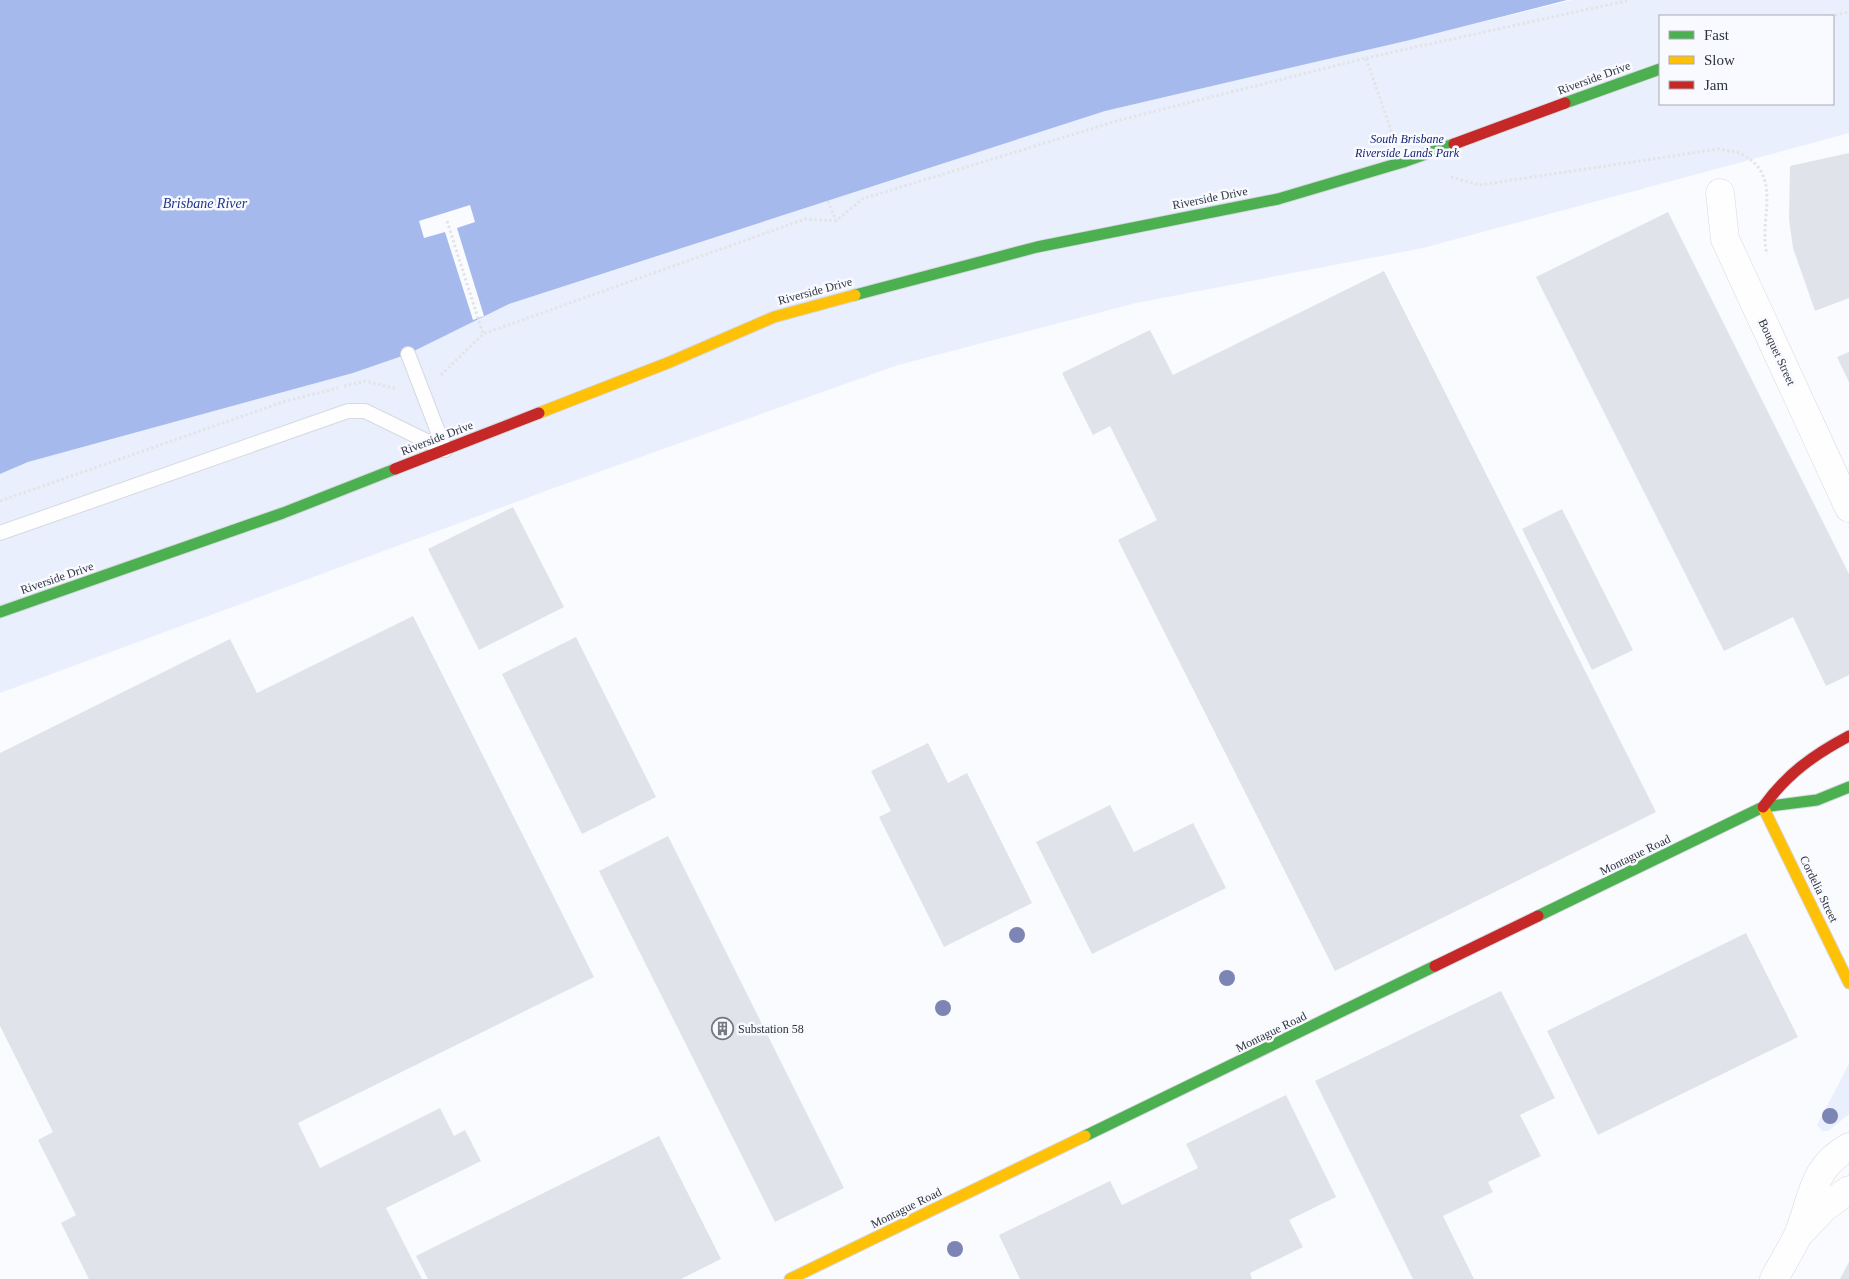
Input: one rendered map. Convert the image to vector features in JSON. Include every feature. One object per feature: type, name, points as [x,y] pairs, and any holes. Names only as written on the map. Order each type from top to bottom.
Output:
[{"type":"street","name":"Riverside Drive","points":[[0,612],[274,516],[670,362],[774,317],[1037,247],[1278,198],[1403,162],[1659,68]]},
{"type":"street","name":"Bouquet Street","points":[[1720,193],[1725,239],[1849,508]]},
{"type":"street","name":"Montague Road","points":[[1763,808],[1784,780],[1801,762],[1849,736]]},
{"type":"street","name":"Montague Road","points":[[790,1279],[1763,808],[1816,800],[1849,787]]},
{"type":"street","name":"Cordelia Street","points":[[1763,808],[1849,983]]},
{"type":"street","points":[[1774,1279],[1798,1235],[1818,1177],[1832,1159],[1849,1147]]},
{"type":"street","points":[[1798,1235],[1825,1208],[1849,1190]]},
{"type":"lane","points":[[408,354],[445,450]]},
{"type":"lane","points":[[0,532],[348,411],[364,412],[445,450]]},
{"type":"path","points":[[436,379],[483,334],[805,220],[836,221],[862,199],[1120,120],[1366,58],[1630,0]]},
{"type":"path","points":[[1834,15],[1849,12]]},
{"type":"path","points":[[1366,58],[1403,162]]},
{"type":"path","points":[[1450,177],[1479,185],[1719,149],[1744,155],[1760,169],[1766,182],[1768,202],[1763,241],[1768,257]]},
{"type":"path","points":[[828,201],[836,221]]},
{"type":"path","points":[[447,221],[483,334]]},
{"type":"path","points":[[0,501],[286,402],[365,381],[398,390]]},
{"type":"green space","name":"South Brisbane Riverside Lands Park","points":[[1572,0],[1849,0],[1849,133],[1423,248],[1136,303],[898,365],[551,489],[0,693],[0,474],[28,462],[353,373],[408,354],[509,304],[1105,111]]},
{"type":"green space","points":[[1849,1064],[1849,1114],[1828,1131],[1822,1131],[1817,1125]]},
{"type":"water","name":"Brisbane River","points":[[0,0],[1567,0],[1410,40],[1105,111],[509,304],[408,354],[353,373],[28,462],[0,474]]},
{"type":"pier","points":[[470,205],[475,222],[457,228],[484,316],[473,320],[445,232],[424,238],[419,221]]},
{"type":"building","points":[[1849,153],[1849,298],[1815,311],[1793,248],[1789,219],[1790,166]]},
{"type":"building","points":[[1668,212],[1849,574],[1849,675],[1826,686],[1793,617],[1724,651],[1536,277]]},
{"type":"building","points":[[1384,271],[1656,812],[1335,971],[1118,540],[1157,520],[1110,426],[1093,435],[1062,373],[1150,330],[1173,375]]},
{"type":"building","points":[[1849,352],[1849,382],[1837,357]]},
{"type":"building","points":[[513,507],[564,607],[479,650],[428,549]]},
{"type":"building","points":[[1562,509],[1633,650],[1592,670],[1522,529]]},
{"type":"building","points":[[413,616],[594,977],[298,1123],[320,1168],[440,1108],[454,1136],[465,1130],[481,1161],[386,1208],[422,1279],[89,1279],[61,1223],[76,1215],[38,1140],[53,1132],[0,1026],[0,753],[230,639],[257,693]]},
{"type":"building","points":[[576,637],[656,797],[582,834],[502,674]]},
{"type":"building","points":[[928,743],[948,783],[967,773],[1032,903],[944,947],[879,817],[891,811],[871,771]]},
{"type":"building","points":[[1110,805],[1134,852],[1193,823],[1226,888],[1092,954],[1036,842]]},
{"type":"building","name":"Substation 58","points":[[668,836],[844,1188],[775,1222],[599,871]]},
{"type":"building","points":[[1746,933],[1798,1037],[1598,1135],[1547,1031]]},
{"type":"building","points":[[1501,991],[1555,1098],[1520,1115],[1541,1156],[1488,1182],[1493,1192],[1443,1216],[1474,1279],[1413,1279],[1315,1081]]},
{"type":"building","points":[[1286,1095],[1336,1197],[1289,1220],[1303,1247],[1250,1273],[1252,1279],[1020,1279],[999,1235],[1110,1181],[1122,1205],[1198,1168],[1186,1144]]},
{"type":"building","points":[[659,1136],[721,1259],[681,1279],[428,1279],[416,1256]]},
{"type":"building","points":[[1849,1262],[1849,1279],[1840,1279]]},
{"type":"traffic: fast","points":[[1565,103],[1659,69]]},
{"type":"traffic: fast","points":[[855,295],[1037,247],[1278,199],[1403,162],[1454,144]]},
{"type":"traffic: fast","points":[[0,612],[283,513],[395,469]]},
{"type":"traffic: fast","points":[[1538,916],[1763,807],[1817,800],[1849,787]]},
{"type":"traffic: fast","points":[[1085,1136],[1435,966]]},
{"type":"traffic: slow","points":[[539,413],[670,362],[774,317],[855,295]]},
{"type":"traffic: slow","points":[[1763,807],[1849,983]]},
{"type":"traffic: slow","points":[[790,1279],[1085,1136]]},
{"type":"traffic: jam","points":[[1454,144],[1565,103]]},
{"type":"traffic: jam","points":[[395,469],[539,413]]},
{"type":"traffic: jam","points":[[1763,807],[1791,775],[1812,758],[1849,736]]},
{"type":"traffic: jam","points":[[1435,966],[1538,916]]},
{"type":"place","name":"Substation 58","points":[[722,1029]]}]
